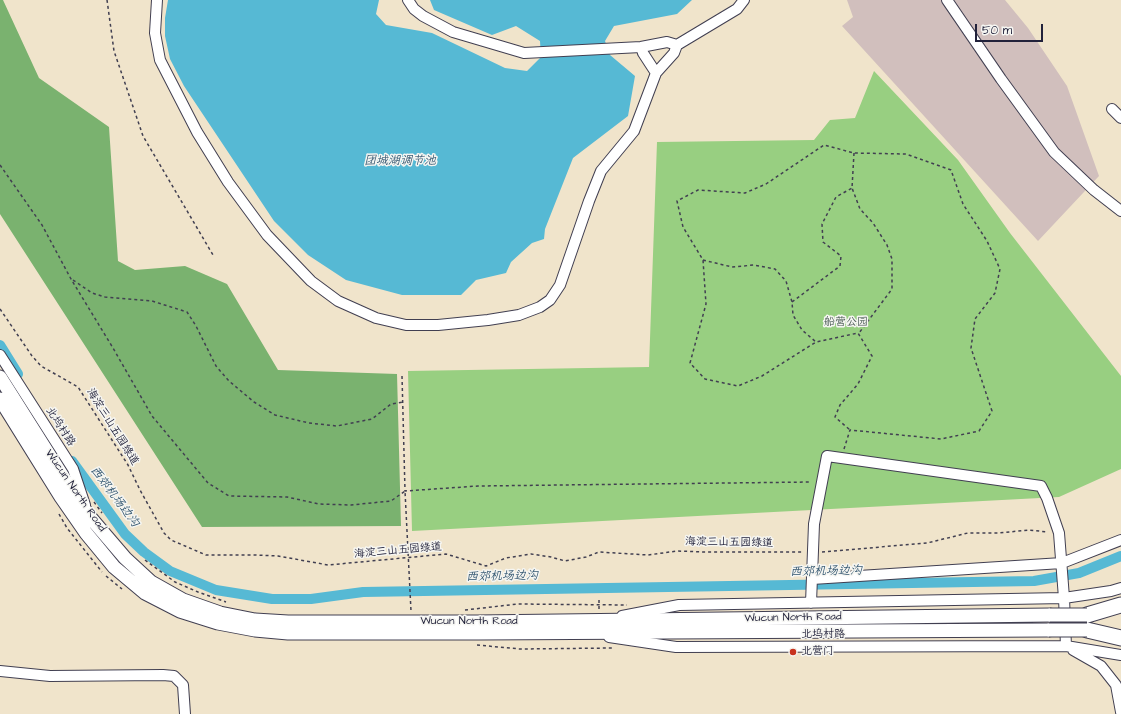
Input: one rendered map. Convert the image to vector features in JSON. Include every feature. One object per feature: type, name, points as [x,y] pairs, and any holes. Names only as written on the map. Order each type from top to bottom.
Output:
[{"type":"highway","points":[[1087,615],[1121,605]]},
{"type":"highway","points":[[1087,615],[1121,614]]},
{"type":"highway","points":[[1087,630],[1121,630]]},
{"type":"highway","points":[[1087,630],[1121,638]]},
{"type":"main road","name":"Wucun North Road","points":[[0,377],[89,516],[125,558],[151,582],[183,600],[220,613],[255,620],[288,622],[600,615],[1087,615]]},
{"type":"main road","name":"Wucun North Road","points":[[0,399],[61,497],[86,533],[114,567],[145,593],[180,611],[218,623],[255,630],[288,633],[1087,630]]},
{"type":"street","points":[[157,0],[155,33],[160,60],[197,132],[228,182],[267,235],[311,281],[338,301],[376,318],[406,325],[446,324],[519,315],[540,307],[550,300],[560,285],[601,171],[634,131],[656,73],[674,54],[677,45],[738,9],[744,0]]},
{"type":"street","points":[[408,0],[414,9],[423,16],[454,32],[524,53],[641,47],[667,42],[677,45]]},
{"type":"street","points":[[947,0],[1001,79],[1054,152],[1094,190],[1121,211]]},
{"type":"street","points":[[641,47],[643,53],[656,73]]},
{"type":"street","points":[[1112,109],[1121,118]]},
{"type":"street","name":"北坞村路","points":[[0,355],[73,469],[89,516]]},
{"type":"street","points":[[811,603],[814,524],[827,456],[1041,486],[1047,498],[1059,533],[1063,571],[1066,646],[1101,666],[1116,685],[1121,712]]},
{"type":"street","points":[[812,583],[1063,571],[1121,540]]},
{"type":"street","points":[[600,615],[679,605],[1064,598],[1111,591],[1121,588]]},
{"type":"street","name":"北坞村路","points":[[581,633],[676,647],[1066,646],[1121,655]]},
{"type":"street","points":[[0,671],[50,676],[174,676],[183,685],[185,714]]},
{"type":"path","points":[[107,0],[114,51],[143,136],[212,255]]},
{"type":"path","points":[[854,153],[852,188],[860,209],[873,223],[886,245],[892,259],[892,289],[858,333],[816,342],[762,376],[738,386],[705,379],[690,363],[706,304],[703,260],[683,227],[677,201],[698,190],[745,193],[766,184],[824,145],[854,153],[906,154],[951,170],[963,204],[987,240],[1000,269],[995,293],[975,319],[971,348],[992,411],[979,430],[941,439],[850,430],[835,416],[840,405],[858,384],[872,356],[858,333]]},
{"type":"path","points":[[0,165],[42,225],[71,279],[152,416],[208,483],[230,496],[287,497],[319,504],[343,505],[391,501],[405,491],[478,486],[822,482]]},
{"type":"path","points":[[792,302],[840,266],[841,256],[823,242],[822,224],[836,197],[852,188]]},
{"type":"path","points":[[703,260],[732,267],[754,265],[775,269],[786,281],[794,315],[802,330],[816,342]]},
{"type":"path","points":[[71,279],[92,293],[105,297],[152,302],[187,312],[196,326],[216,366],[229,382],[254,402],[275,415],[309,423],[337,426],[372,419],[391,404],[403,402]]},
{"type":"path","name":"海淀三山五园绿道","points":[[0,309],[32,356],[41,366],[78,387],[128,465],[164,533],[171,540],[206,555],[278,556],[328,565],[408,559],[446,554],[486,566],[506,558],[531,554],[565,561],[586,557],[598,552],[648,555],[677,551],[813,552],[927,543],[968,534],[1029,530],[1059,533]]},
{"type":"path","points":[[402,376],[410,596],[411,612],[416,612]]},
{"type":"path","points":[[841,458],[850,430]]},
{"type":"path","points":[[92,499],[104,516]]},
{"type":"path","points":[[59,515],[91,559],[111,581],[123,590]]},
{"type":"path","points":[[145,560],[175,582],[227,602]]},
{"type":"path","points":[[599,597],[600,615]]},
{"type":"path","points":[[464,610],[518,604],[631,605]]},
{"type":"path","points":[[472,644],[520,649],[614,648]]},
{"type":"shaded area","points":[[847,0],[1005,0],[1028,28],[1067,86],[1099,176],[1038,241],[842,26],[853,17]]},
{"type":"green space","points":[[0,0],[3,0],[39,78],[109,127],[118,261],[135,270],[185,266],[227,284],[278,370],[397,374],[401,526],[202,527],[0,214]]},
{"type":"green space","name":"船营公园","points":[[874,71],[958,160],[1010,233],[1121,376],[1121,469],[1059,497],[412,531],[408,371],[649,367],[657,142],[814,140],[830,120],[855,118]]},
{"type":"water","name":"团城湖调节池","points":[[168,0],[379,0],[376,14],[386,25],[432,33],[505,68],[527,71],[541,57],[540,41],[516,26],[492,35],[434,10],[430,0],[692,0],[677,14],[614,26],[605,41],[610,55],[635,76],[628,116],[573,158],[545,229],[544,239],[532,243],[511,262],[506,273],[476,280],[461,295],[402,295],[346,280],[308,255],[274,221],[184,86],[170,59],[165,36],[165,18]]},
{"type":"waterway","name":"西郊机场边沟","points":[[0,345],[18,374]]},
{"type":"waterway","name":"西郊机场边沟","points":[[72,461],[125,534],[144,552],[170,571],[216,590],[272,599],[311,599],[363,592],[1034,581],[1079,573],[1121,556]]},
{"type":"place","name":"北营门","points":[[793,652]]}]
